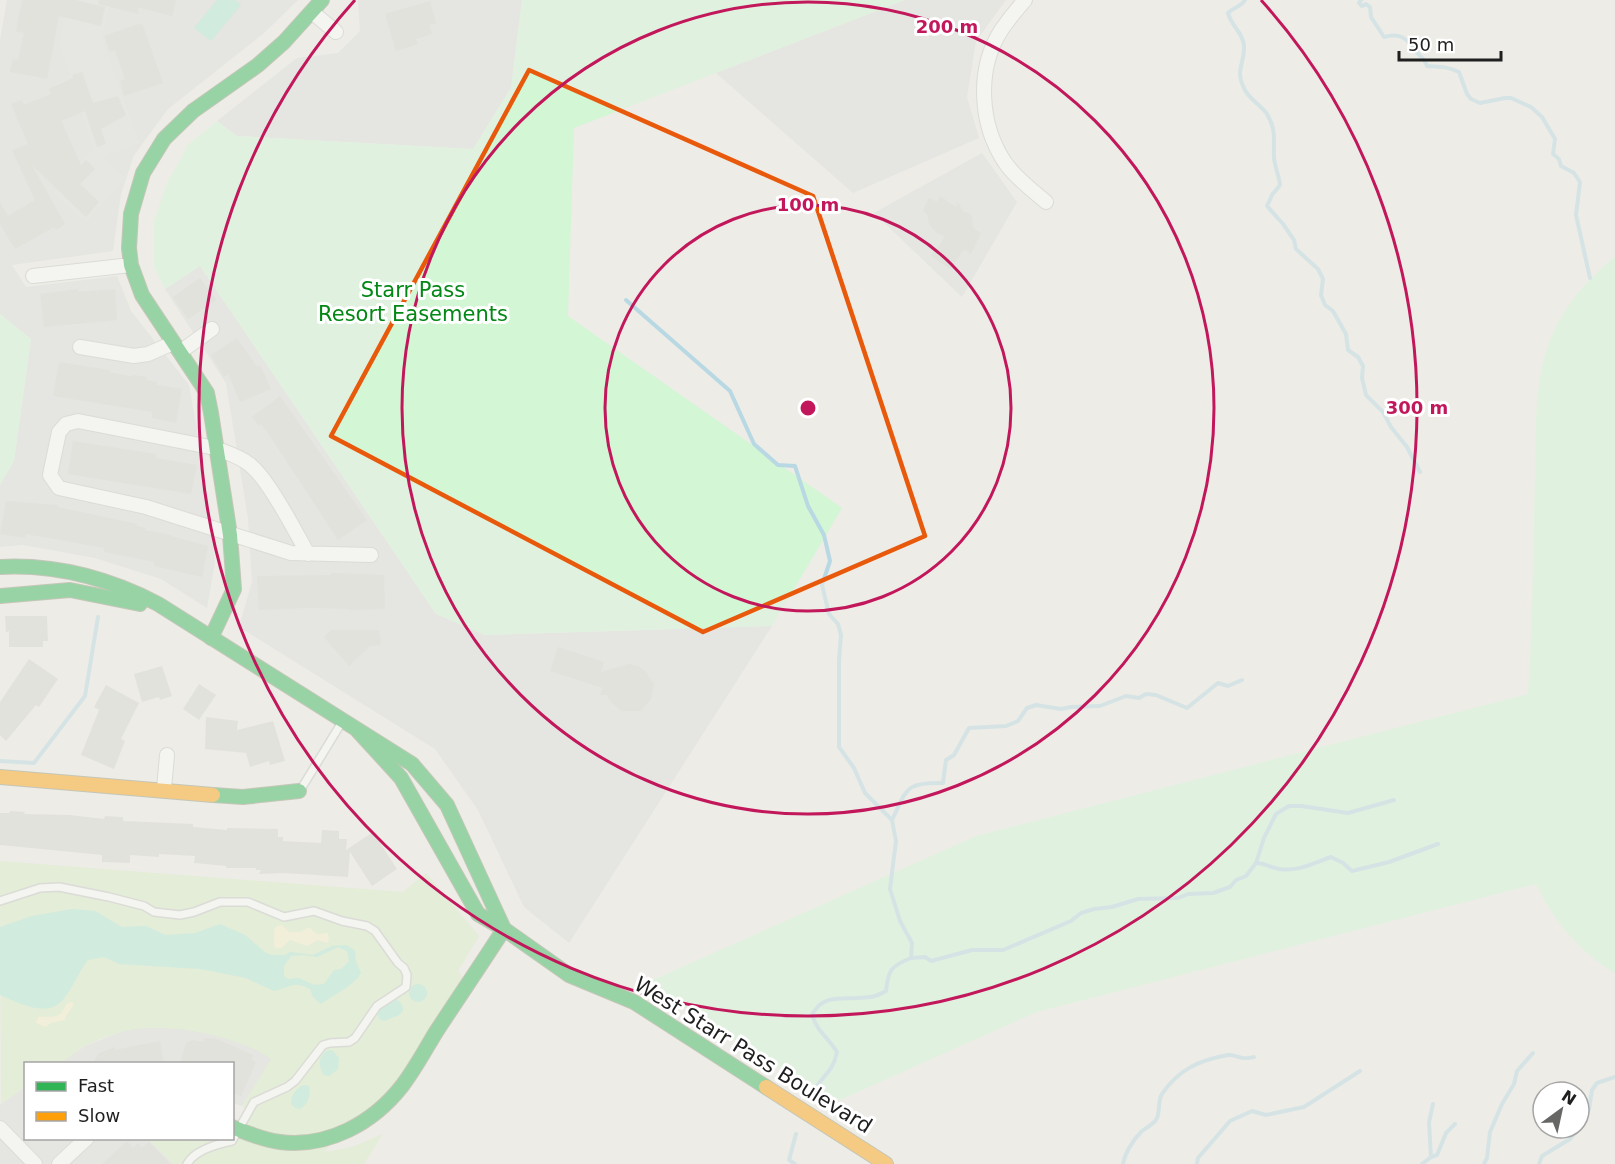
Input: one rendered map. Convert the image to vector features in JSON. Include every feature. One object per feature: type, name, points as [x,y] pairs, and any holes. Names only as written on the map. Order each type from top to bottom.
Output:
[{"type":"street","points":[[211,638],[234,589],[230,535],[207,393],[142,295],[131,266],[129,248],[131,214],[143,173],[164,139],[193,111],[258,65],[284,42],[322,0]]},
{"type":"street","points":[[1025,0],[1001,30],[993,47],[987,63],[984,96],[989,129],[1006,164],[1046,202]]},
{"type":"street","points":[[312,12],[336,33]]},
{"type":"street","points":[[33,276],[131,266]]},
{"type":"street","points":[[80,347],[134,356],[176,347],[212,329]]},
{"type":"street","points":[[308,554],[261,475],[243,460],[215,448],[78,421],[66,424],[59,432],[50,475],[59,488],[146,507],[291,553],[308,554],[371,555]]},
{"type":"street","name":"West Starr Pass Boulevard","points":[[0,567],[18,565],[86,573],[135,591],[412,764],[447,806],[504,929]]},
{"type":"street","name":"West Starr Pass Boulevard","points":[[0,596],[70,590],[139,603],[177,616]]},
{"type":"street","name":"West Starr Pass Boulevard","points":[[358,731],[401,778],[478,914],[504,929],[569,975],[634,1002],[886,1164]]},
{"type":"street","points":[[164,789],[167,755]]},
{"type":"street","points":[[0,777],[243,797],[299,791]]},
{"type":"street","points":[[235,1128],[279,1143],[309,1144],[337,1136],[365,1121],[397,1092],[504,929]]},
{"type":"street","points":[[0,1128],[35,1164]]},
{"type":"street","points":[[59,1164],[85,1140]]},
{"type":"lane","points":[[299,791],[343,721]]},
{"type":"lane","points":[[0,900],[40,888],[59,887],[144,906],[154,912],[180,915],[220,902],[248,902],[284,917],[314,911],[342,921],[367,926],[375,931],[404,968],[407,975],[406,987],[377,1006],[355,1038],[349,1042],[330,1042],[323,1045],[295,1081],[287,1088],[254,1102],[235,1128]]},
{"type":"lane","points":[[187,1164],[190,1158],[232,1140]]},
{"type":"highlighted area","points":[[529,70],[813,196],[925,536],[703,632],[331,436]]},
{"type":"shaded area","points":[[7,0],[298,0],[263,34],[168,109],[134,155],[121,194],[113,251],[12,265],[26,287],[117,276],[131,311],[189,385],[215,562],[207,608],[161,579],[95,558],[23,545],[0,547],[0,485],[14,461],[31,339],[0,314],[0,40]]},
{"type":"shaded area","points":[[67,0],[111,0],[102,38],[140,143],[104,157],[126,178],[86,223],[53,193],[93,148],[59,42]]},
{"type":"shaded area","points":[[358,0],[522,0],[511,88],[473,149],[237,136],[217,121],[297,58],[338,53],[360,31]]},
{"type":"shaded area","points":[[905,0],[1006,0],[976,41],[967,97],[979,138],[853,193],[716,73]]},
{"type":"shaded area","points":[[982,153],[1017,202],[962,297],[874,213]]},
{"type":"shaded area","points":[[200,266],[436,614],[485,635],[772,626],[569,943],[524,907],[478,810],[435,749],[239,627],[252,582],[248,518],[226,383],[165,289]]},
{"type":"shaded area","points":[[193,1026],[274,1055],[242,1106],[234,1103],[234,1062],[62,1062],[85,1046],[131,1028]]},
{"type":"shaded area","points":[[24,1088],[24,1140],[149,1140],[173,1164],[0,1164],[0,1105]]},
{"type":"green space","points":[[217,0],[235,0],[241,5],[211,41],[194,28]]},
{"type":"green space","name":"Starr Pass Resort Easements","points":[[522,0],[905,0],[574,128],[568,316],[842,508],[772,626],[485,635],[436,614],[200,266],[165,289],[154,267],[154,222],[166,185],[188,145],[217,121],[237,136],[473,149],[511,88]]},
{"type":"green space","points":[[1615,257],[1615,973],[1590,955],[1559,923],[1536,884],[1037,1012],[833,1103],[646,983],[976,836],[1528,694],[1536,424],[1538,391],[1544,359],[1554,330],[1568,306],[1594,275]]},
{"type":"green space","points":[[0,314],[31,339],[14,461],[0,485]]},
{"type":"green space","points":[[0,861],[403,892],[426,873],[479,936],[458,971],[467,984],[399,1089],[325,1152],[352,1147],[383,1134],[364,1164],[173,1164],[149,1140],[234,1140],[234,1129],[245,1108],[242,1106],[271,1059],[237,1042],[195,1032],[152,1028],[132,1030],[92,1042],[60,1062],[24,1062],[24,1088],[1,1104]]},
{"type":"green space","points":[[72,909],[95,911],[122,927],[146,926],[165,935],[195,933],[220,924],[245,935],[266,953],[272,955],[285,955],[290,952],[313,955],[332,946],[347,945],[355,951],[356,962],[361,973],[349,986],[321,1004],[313,997],[310,989],[304,986],[292,986],[274,991],[246,978],[200,969],[119,964],[104,957],[88,960],[65,997],[58,1004],[51,1008],[34,1008],[0,995],[0,927],[32,916]],"holes":[[[338,947],[347,951],[349,961],[341,969],[334,970],[324,984],[314,985],[299,978],[288,979],[284,976],[284,966],[291,956],[317,957]]]},
{"type":"green space","points":[[418,984],[426,989],[427,993],[422,1001],[418,1002],[410,997],[409,993],[414,985]]},
{"type":"green space","points":[[389,997],[399,1001],[403,1011],[384,1021],[379,1019],[377,1006]]},
{"type":"green space","points":[[332,1050],[339,1058],[338,1069],[329,1076],[324,1075],[320,1059],[326,1051]]},
{"type":"green space","points":[[304,1085],[309,1086],[308,1099],[300,1109],[295,1108],[291,1104],[294,1092]]},
{"type":"sand","points":[[282,925],[289,932],[300,932],[309,927],[317,934],[328,933],[329,940],[327,943],[318,940],[307,946],[290,940],[283,947],[277,948],[274,947],[274,929]]},
{"type":"sand","points":[[70,1002],[74,1003],[65,1020],[51,1023],[46,1027],[36,1023],[38,1017],[58,1015]]},
{"type":"building","points":[[22,0],[76,0],[105,7],[101,26],[59,16],[47,79],[10,72],[13,59],[18,60],[24,33],[16,31]]},
{"type":"building","points":[[99,0],[176,0],[172,16],[137,7],[139,14],[98,4]]},
{"type":"building","points":[[430,1],[436,23],[429,25],[432,34],[416,39],[418,44],[396,51],[385,14]]},
{"type":"building","points":[[142,23],[163,83],[124,96],[120,81],[125,79],[115,50],[110,52],[104,36]]},
{"type":"building","points":[[82,72],[93,103],[118,96],[126,115],[101,129],[106,144],[97,147],[85,111],[61,121],[81,165],[86,160],[95,169],[80,184],[99,202],[86,217],[31,164],[65,224],[56,230],[54,227],[15,249],[0,224],[0,203],[8,216],[35,200],[12,150],[28,144],[11,104],[22,100],[24,105],[51,94],[49,89],[73,78],[72,75]]},
{"type":"building","points":[[940,196],[956,207],[958,203],[964,212],[969,213],[972,217],[973,228],[981,233],[971,254],[964,249],[950,269],[931,256],[945,237],[931,227],[928,216],[923,210],[929,198],[937,202]]},
{"type":"building","points":[[200,278],[216,300],[188,319],[173,297]]},
{"type":"building","points":[[78,289],[78,292],[115,289],[117,320],[44,327],[40,294]]},
{"type":"building","points":[[237,338],[257,367],[260,365],[271,389],[240,402],[228,374],[224,377],[211,355]]},
{"type":"building","points":[[59,362],[110,370],[110,372],[133,377],[133,375],[147,377],[146,380],[157,382],[157,385],[182,389],[176,423],[152,418],[152,412],[53,396]]},
{"type":"building","points":[[280,396],[367,520],[338,540],[270,436],[252,417]]},
{"type":"building","points":[[73,441],[156,454],[155,458],[197,465],[191,494],[68,474]]},
{"type":"building","points":[[6,501],[58,505],[58,507],[137,524],[137,526],[146,528],[145,530],[208,546],[202,577],[154,566],[154,562],[104,552],[104,548],[26,534],[25,538],[0,534]]},
{"type":"building","points":[[331,573],[384,575],[385,609],[259,610],[257,576],[331,575]]},
{"type":"building","points":[[5,616],[47,616],[48,641],[43,641],[43,647],[9,647],[9,631],[6,632]]},
{"type":"building","points":[[331,630],[379,630],[381,645],[370,646],[349,666],[324,637]]},
{"type":"building","points":[[558,647],[604,662],[601,672],[629,664],[638,666],[645,671],[654,684],[651,699],[641,711],[622,711],[610,701],[607,695],[600,695],[603,688],[550,671]]},
{"type":"building","points":[[29,659],[58,679],[39,707],[36,705],[6,741],[0,735],[0,702]]},
{"type":"building","points":[[162,666],[172,696],[142,702],[134,674]]},
{"type":"building","points":[[199,684],[216,695],[199,720],[183,709]]},
{"type":"building","points":[[106,685],[139,703],[121,739],[125,741],[114,769],[81,755],[99,710],[94,707]]},
{"type":"building","points":[[206,717],[238,721],[237,730],[273,721],[285,761],[270,765],[269,761],[250,767],[246,753],[205,749]]},
{"type":"building","points":[[10,811],[25,812],[24,814],[70,815],[104,819],[105,816],[123,817],[123,821],[193,824],[193,827],[227,830],[227,828],[278,829],[278,837],[283,837],[283,841],[321,843],[322,830],[339,831],[339,839],[347,839],[346,850],[373,832],[397,869],[372,886],[350,852],[348,877],[283,873],[259,874],[261,870],[256,870],[256,868],[226,868],[226,866],[194,863],[195,856],[130,855],[130,863],[102,862],[102,855],[0,845],[0,813],[10,813]]},
{"type":"building","points":[[206,1038],[217,1039],[253,1055],[251,1060],[256,1062],[241,1096],[234,1094],[234,1062],[181,1062],[186,1043],[193,1040],[202,1042]]},
{"type":"building","points":[[160,1041],[164,1062],[93,1062],[99,1053],[115,1047],[115,1050]]},
{"type":"building","points":[[127,1141],[133,1148],[138,1143],[142,1148],[149,1142],[170,1164],[102,1164]]},
{"type":"waterway","points":[[1245,0],[1228,13],[1243,41],[1244,52],[1240,72],[1242,83],[1250,97],[1267,114],[1273,131],[1274,158],[1280,185],[1267,206],[1294,240],[1296,249],[1318,269],[1323,279],[1321,295],[1325,305],[1333,311],[1346,334],[1348,350],[1358,357],[1363,366],[1362,378],[1366,395],[1383,412],[1391,427],[1407,447],[1420,472]]},
{"type":"waterway","points":[[1361,0],[1359,3],[1362,6],[1366,4],[1370,7],[1371,17],[1384,37],[1398,36],[1405,39],[1427,66],[1459,72],[1471,99],[1480,103],[1511,98],[1531,107],[1542,117],[1555,139],[1553,154],[1559,159],[1561,166],[1574,173],[1580,182],[1576,215],[1590,278]]},
{"type":"waterway","points":[[626,300],[730,391],[754,444],[778,465],[795,466],[808,506],[824,535],[830,561],[822,585],[829,614],[838,624],[841,635],[839,747],[854,768],[865,793],[892,820],[896,841],[890,889],[900,921],[912,943],[911,958],[895,966],[888,978],[886,991],[865,998],[835,999],[818,1006],[812,1015],[814,1021],[837,1052],[832,1066],[811,1098]]},
{"type":"waterway","points":[[0,761],[34,763],[85,696],[98,617]]},
{"type":"waterway","points":[[892,820],[909,789],[921,784],[943,783],[946,760],[954,755],[969,728],[1006,726],[1018,721],[1027,708],[1036,705],[1061,709],[1100,706],[1126,696],[1139,698],[1146,694],[1156,695],[1187,708],[1218,683],[1228,686],[1242,680]]},
{"type":"waterway","points":[[1256,863],[1264,838],[1276,814],[1289,806],[1348,813],[1394,800]]},
{"type":"waterway","points":[[911,958],[925,957],[931,961],[972,950],[1003,950],[1094,909],[1112,907],[1138,899],[1178,898],[1188,894],[1213,893],[1230,887],[1236,880],[1246,876],[1256,863],[1286,870],[1331,857],[1352,871],[1389,862],[1438,844]]},
{"type":"waterway","points":[[1484,1164],[1487,1158],[1490,1132],[1502,1104],[1514,1084],[1517,1071],[1533,1053]]},
{"type":"waterway","points":[[1123,1164],[1127,1151],[1135,1139],[1156,1120],[1162,1094],[1182,1072],[1217,1057],[1228,1055],[1254,1057]]},
{"type":"waterway","points":[[1197,1164],[1198,1158],[1230,1121],[1252,1111],[1266,1115],[1304,1107],[1360,1071]]},
{"type":"waterway","points":[[1591,1096],[1597,1083],[1615,1077]]},
{"type":"waterway","points":[[1431,1157],[1429,1122],[1433,1104]]},
{"type":"waterway","points":[[1422,1164],[1437,1155],[1446,1133],[1455,1124]]},
{"type":"waterway","points":[[795,1164],[789,1160],[796,1134]]},
{"type":"waterway","points":[[1539,1164],[1542,1156],[1568,1140]]},
{"type":"traffic: fast","points":[[211,638],[234,589],[230,535],[211,413],[207,393],[142,295],[131,265],[129,248],[131,214],[143,173],[164,139],[193,111],[258,65],[284,42],[322,0]]},
{"type":"traffic: fast","points":[[0,567],[42,568],[82,575],[120,587],[158,604],[412,764],[447,805],[504,929]]},
{"type":"traffic: fast","points":[[0,596],[70,590],[140,604]]},
{"type":"traffic: fast","points":[[358,731],[401,778],[478,914],[504,929],[569,975],[634,1002],[766,1087]]},
{"type":"traffic: fast","points":[[213,795],[243,797],[299,791]]},
{"type":"traffic: fast","points":[[234,1128],[267,1140],[298,1143],[332,1137],[363,1122],[390,1099],[407,1080],[504,929]]},
{"type":"traffic: slow","points":[[0,777],[213,795]]},
{"type":"traffic: slow","points":[[766,1087],[886,1164]]}]
